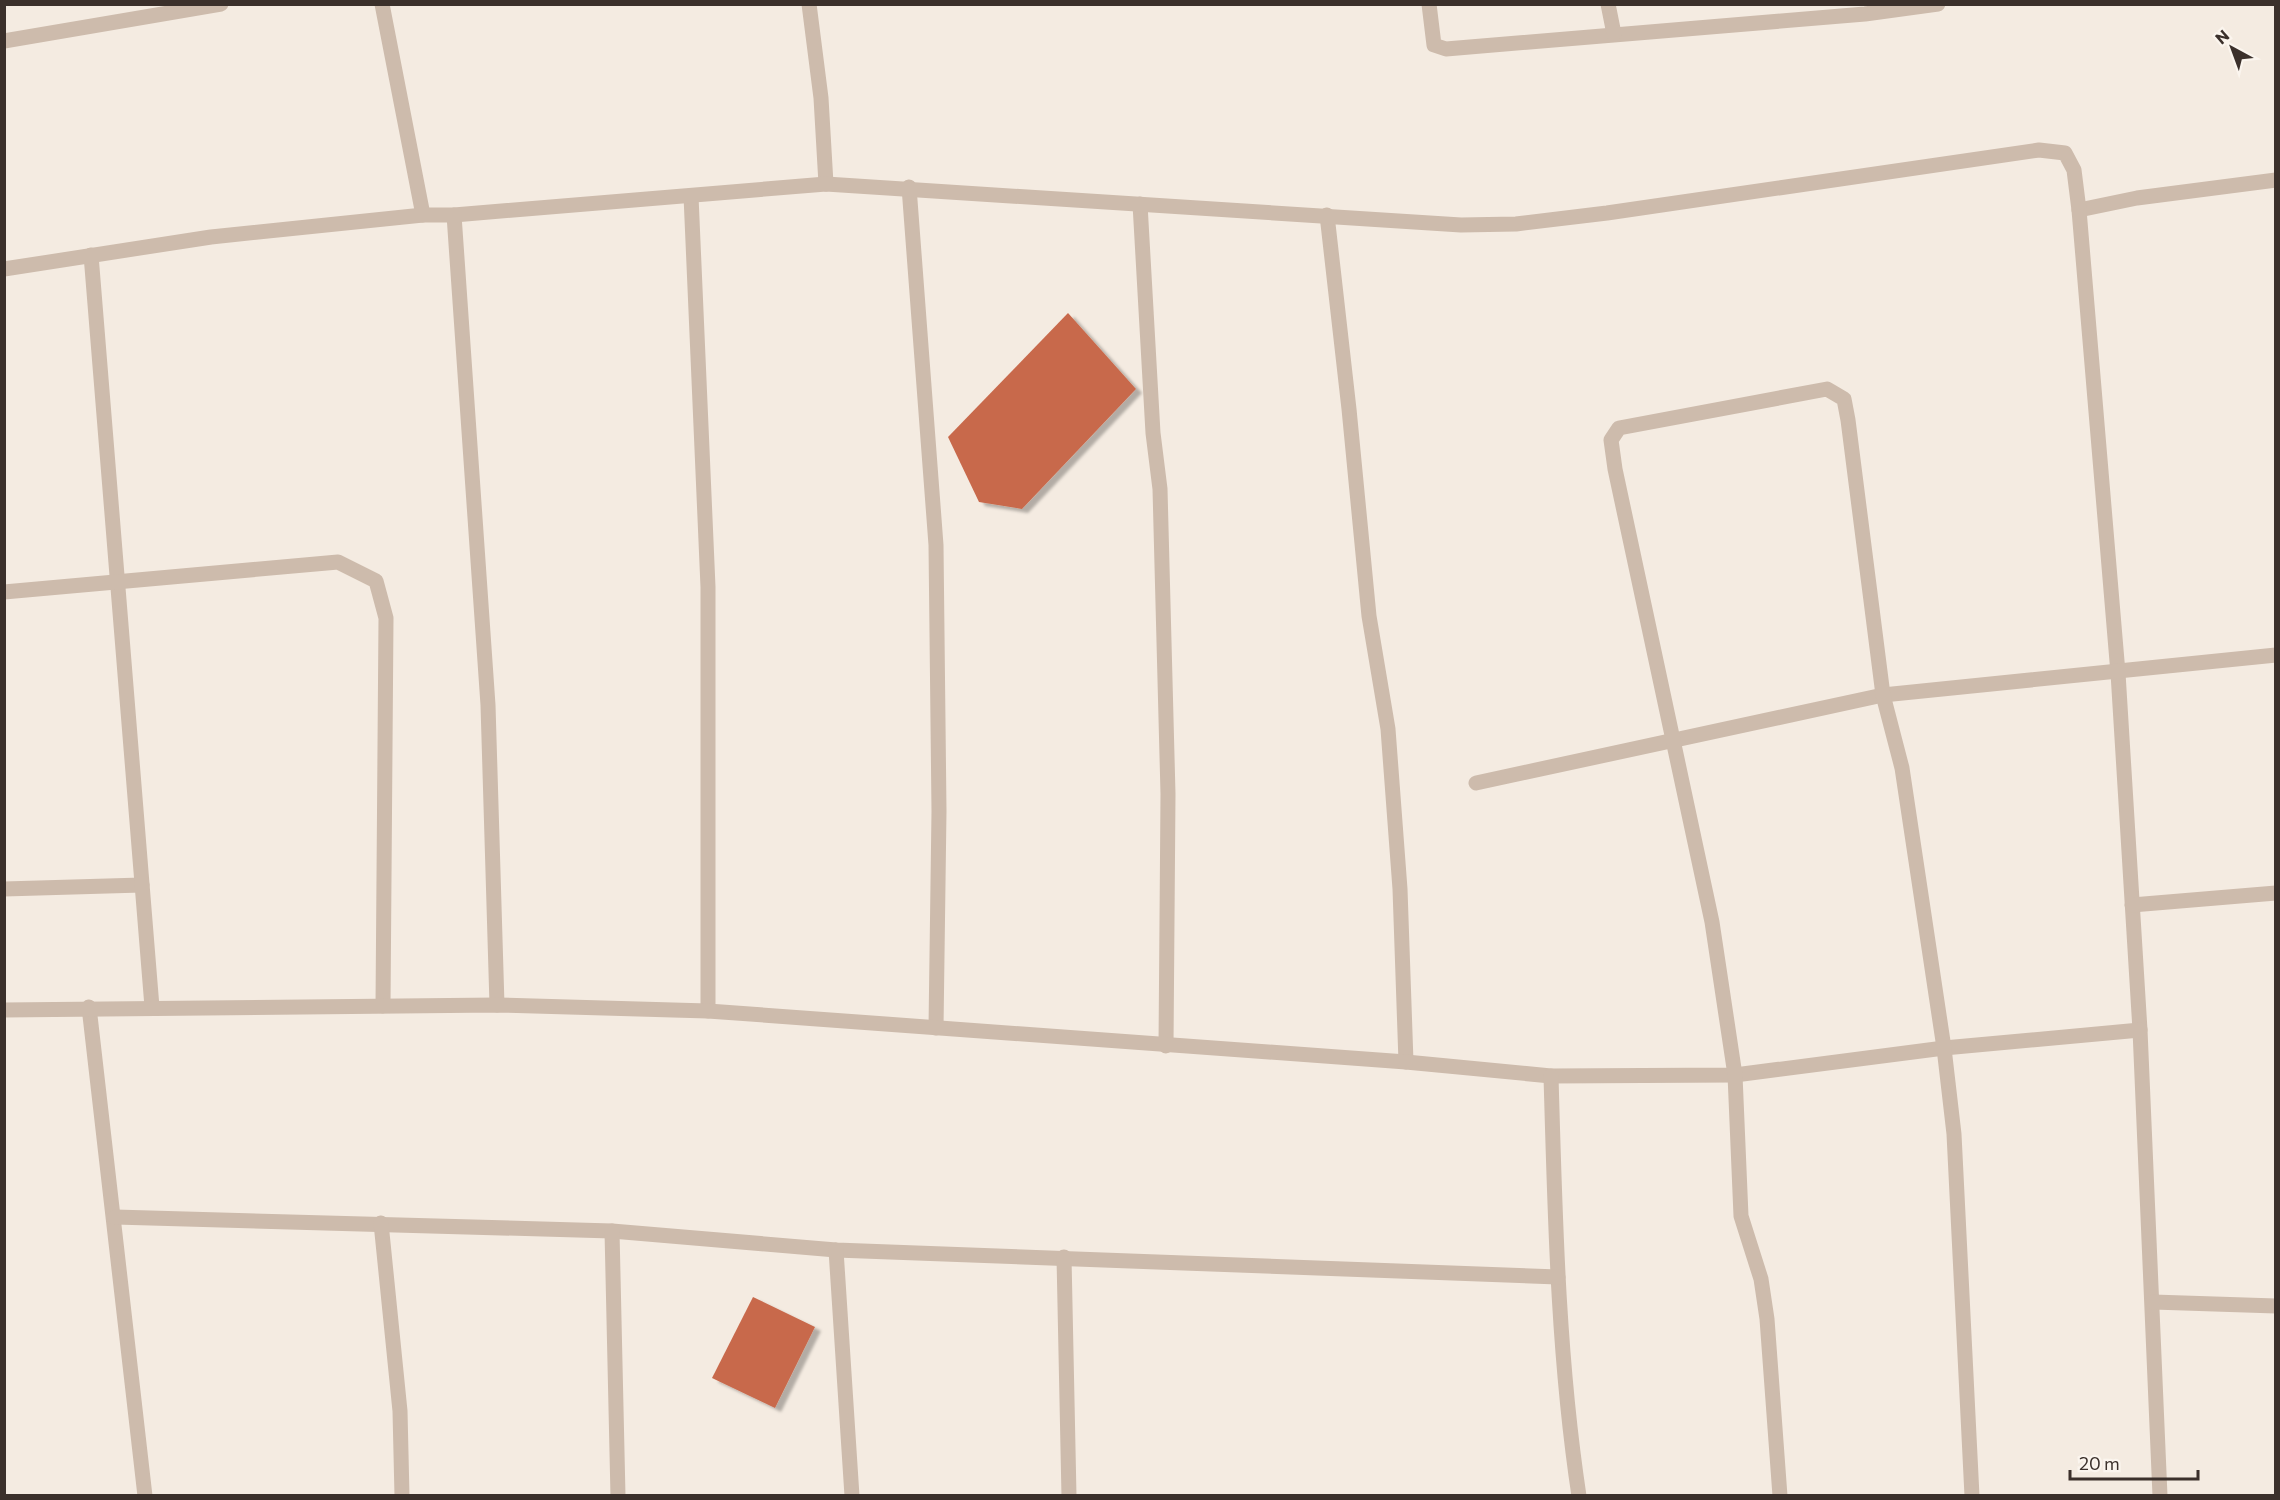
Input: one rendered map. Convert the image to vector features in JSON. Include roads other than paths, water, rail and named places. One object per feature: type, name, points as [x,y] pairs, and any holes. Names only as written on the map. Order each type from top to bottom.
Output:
[{"type":"street","points":[[4,41],[221,4]]},
{"type":"street","points":[[382,4],[423,215]]},
{"type":"street","points":[[809,4],[821,98],[826,184]]},
{"type":"street","points":[[1429,4],[1434,45],[1446,49],[1938,4]]},
{"type":"street","points":[[1608,4],[1614,34]]},
{"type":"street","points":[[4,269],[211,237],[423,215],[454,215],[826,184],[909,187],[1054,200],[1461,225],[1516,224],[2039,150],[2057,150],[2065,153],[2070,159],[2079,210],[2118,673],[2140,1030],[2160,1496]]},
{"type":"street","points":[[2079,210],[2137,198],[2276,180]]},
{"type":"street","points":[[909,187],[936,545],[939,812],[936,1028]]},
{"type":"street","points":[[690,196],[708,587],[708,1011]]},
{"type":"street","points":[[1140,204],[1153,433],[1160,489],[1168,794],[1166,1046]]},
{"type":"street","points":[[454,215],[488,705],[497,1005]]},
{"type":"street","points":[[1327,215],[1369,616],[1388,729],[1400,889],[1407,1062]]},
{"type":"street","points":[[91,255],[152,1007]]},
{"type":"street","points":[[1780,1496],[1767,1319],[1761,1279],[1742,1216],[1735,1075],[1712,922],[1611,452],[1611,440],[1619,428],[1827,389],[1844,399],[1883,695],[1902,768],[1944,1048],[1954,1134],[1972,1496]]},
{"type":"street","points":[[4,592],[338,562],[376,581],[386,618],[383,1006]]},
{"type":"street","points":[[1476,783],[1883,695],[2118,673],[2276,655]]},
{"type":"street","points":[[4,890],[142,885]]},
{"type":"street","points":[[2132,905],[2276,893]]},
{"type":"street","points":[[4,1010],[88,1007],[497,1005],[708,1011],[1407,1062],[1551,1076],[1735,1075],[1944,1048],[2140,1030]]},
{"type":"street","points":[[88,1007],[115,1217],[146,1496]]},
{"type":"street","points":[[1551,1076],[1558,1277],[1567,1415],[1579,1496]]},
{"type":"street","points":[[115,1217],[612,1231],[836,1250],[1558,1277]]},
{"type":"street","points":[[381,1223],[400,1411],[402,1496]]},
{"type":"street","points":[[612,1231],[618,1496]]},
{"type":"street","points":[[836,1250],[852,1496]]},
{"type":"street","points":[[1064,1257],[1069,1496]]},
{"type":"street","points":[[2153,1302],[2276,1306]]}]
